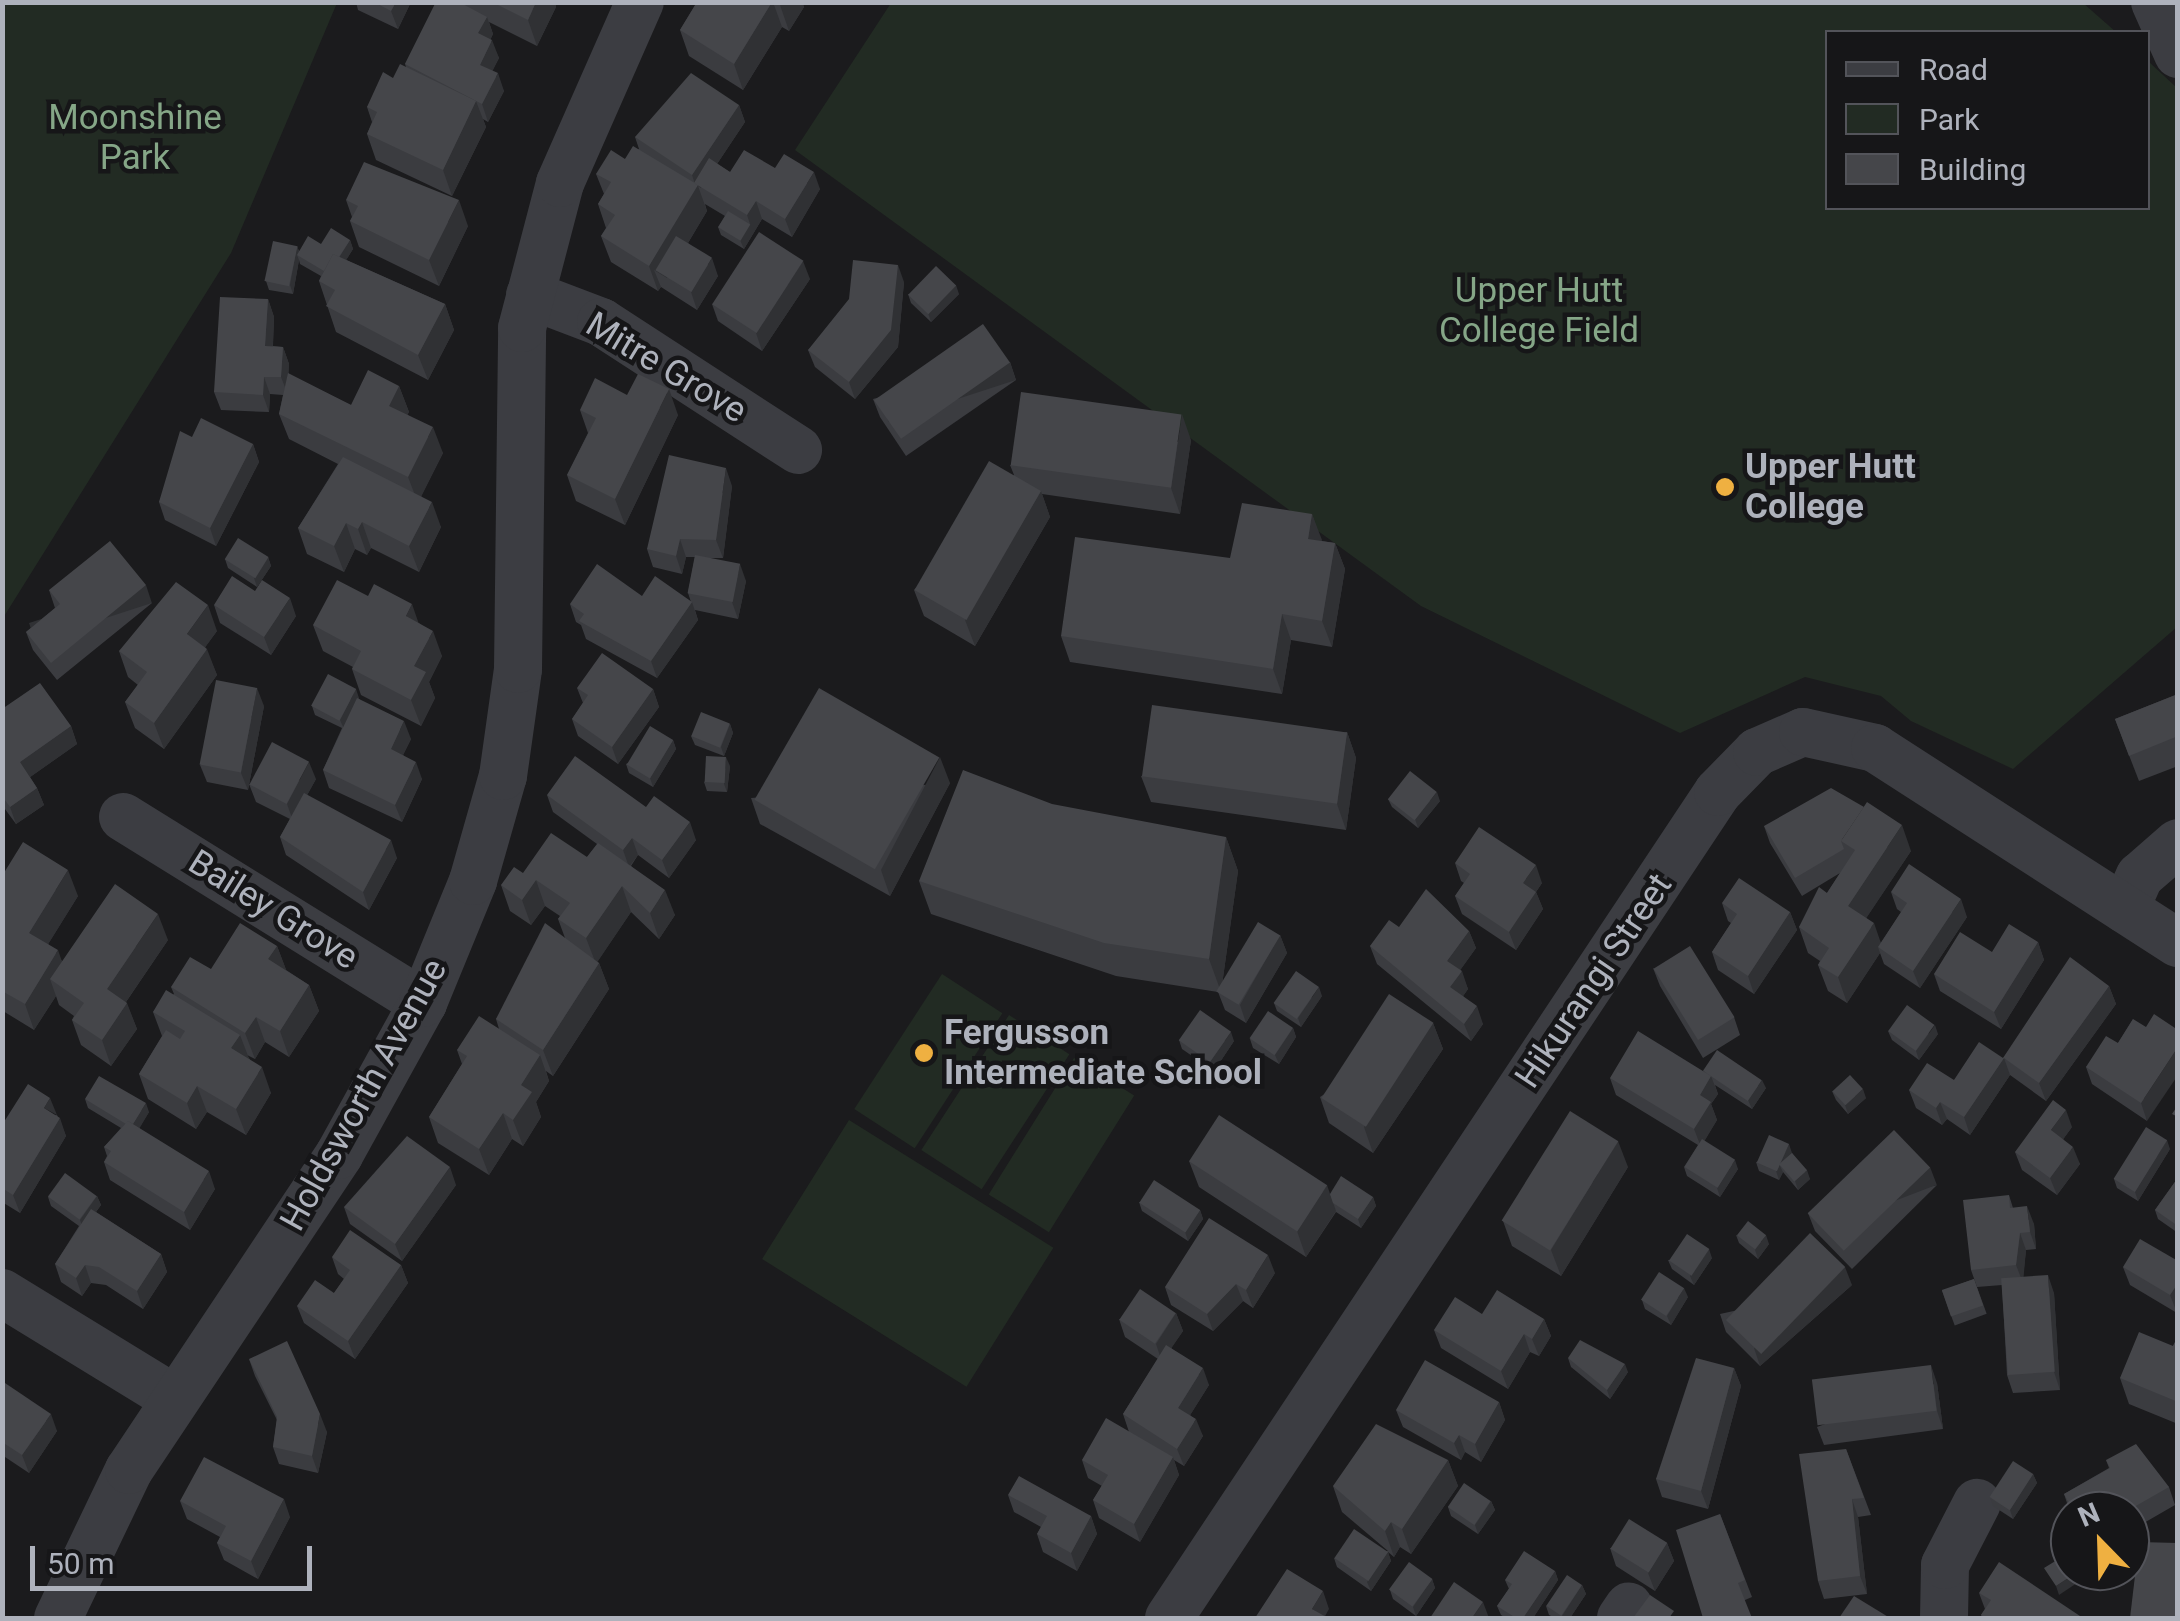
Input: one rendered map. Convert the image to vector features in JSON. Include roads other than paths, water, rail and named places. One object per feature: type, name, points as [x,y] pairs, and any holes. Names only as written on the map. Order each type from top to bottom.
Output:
[{"type":"street","name":"Holdsworth Avenue","points":[[58,1618],[98,1526],[175,1400],[338,1155],[423,1003],[490,828],[512,721],[518,374],[530,295],[560,182],[640,2]]},
{"type":"street","points":[[2155,2],[2178,54]]},
{"type":"street","name":"Mitre Grove","points":[[530,295],[602,322],[798,450]]},
{"type":"street","name":"Hikurangi Street","points":[[1168,1618],[1718,792],[1758,752],[1803,732],[1875,748],[2178,943]]},
{"type":"street","name":"Bailey Grove","points":[[122,818],[423,1003]]},
{"type":"street","points":[[2125,909],[2140,876],[2178,844]]},
{"type":"street","points":[[2,1293],[175,1400]]},
{"type":"street","points":[[1944,1618],[1945,1566],[1977,1503]]},
{"type":"place","name":"Upper Hutt College","points":[[1725,487]]},
{"type":"place","name":"Fergusson Intermediate School","points":[[924,1053]]},
{"type":"park label","name":"Moonshine Park","points":[[135,138]]},
{"type":"park label","name":"Upper Hutt College Field","points":[[1539,311]]}]
